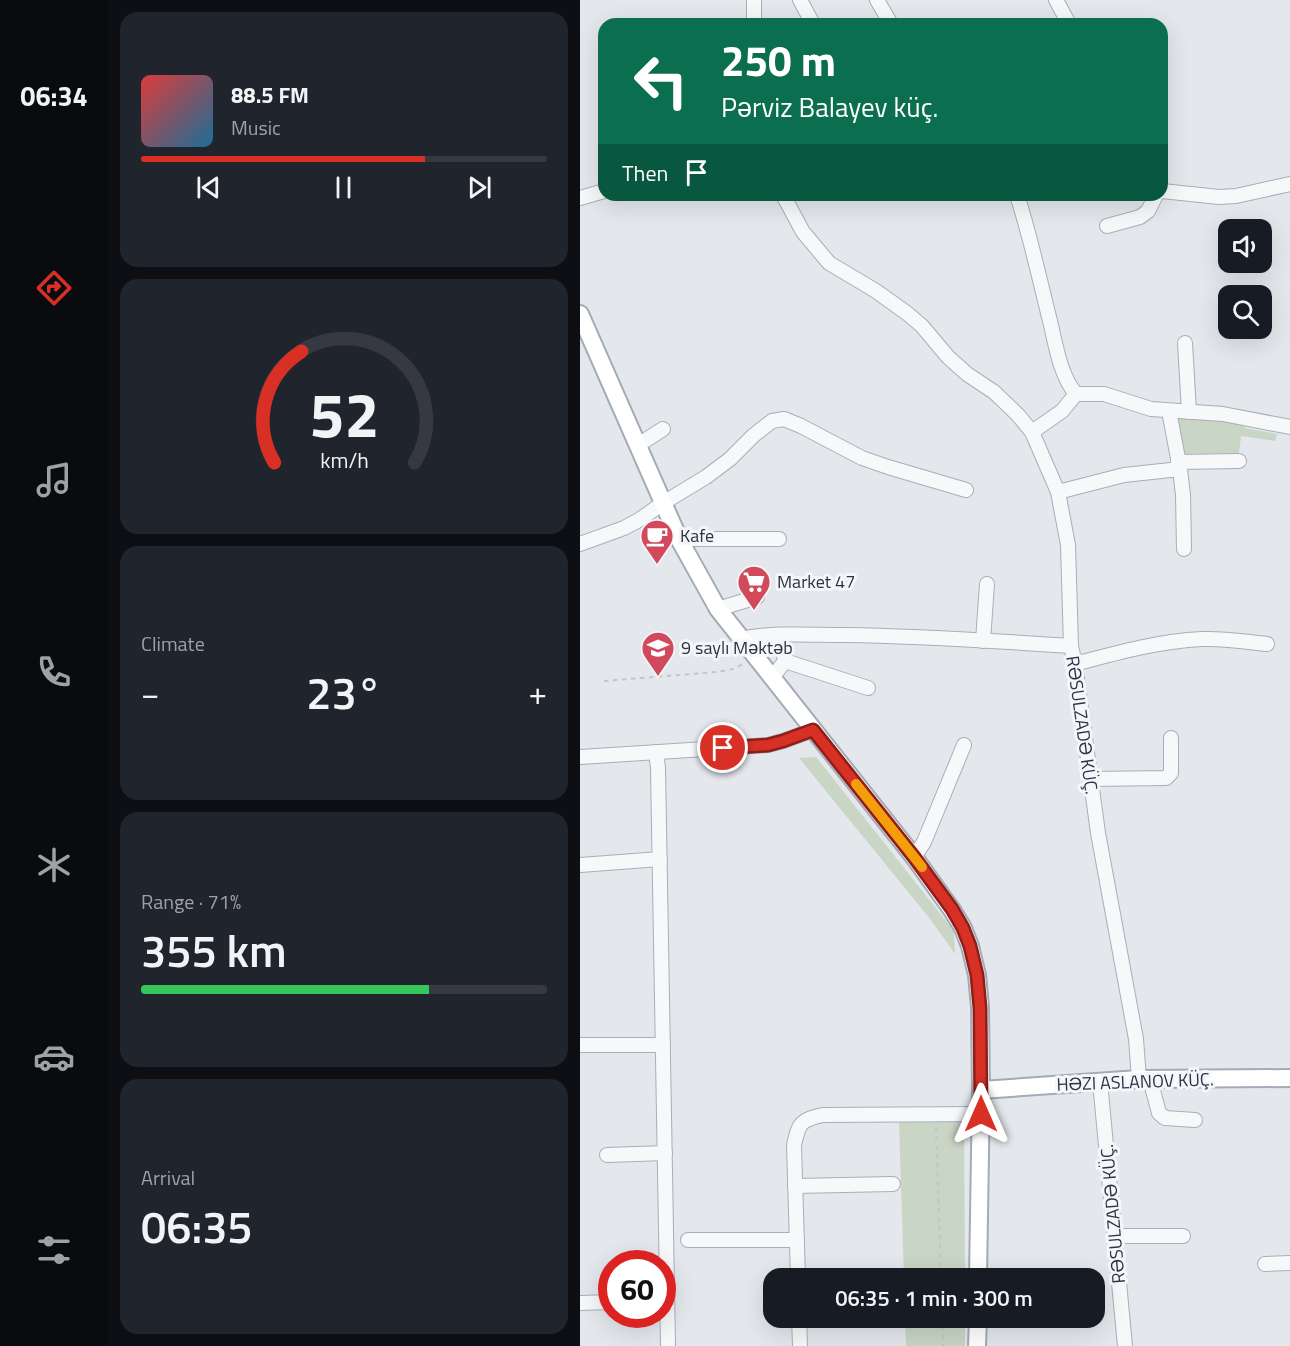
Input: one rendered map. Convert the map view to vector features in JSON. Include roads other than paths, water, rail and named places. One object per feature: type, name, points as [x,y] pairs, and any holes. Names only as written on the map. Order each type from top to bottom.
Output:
[{"type":"main road","points":[[580,314],[679,539],[718,609],[914,857],[963,928],[977,975],[980,1008],[978,1268]]},
{"type":"main road","name":"HƏZI ASLANOV KÜÇ.","points":[[981,1090],[1145,1079],[1290,1078]]},
{"type":"main road","points":[[977,1346],[978,1328]]},
{"type":"street","points":[[754,18],[756,0]]},
{"type":"street","points":[[800,0],[810,18]]},
{"type":"street","points":[[877,0],[888,18]]},
{"type":"street","points":[[1056,0],[1066,18]]},
{"type":"street","points":[[1168,192],[1236,196],[1290,184]]},
{"type":"street","points":[[580,198],[598,193]]},
{"type":"street","name":"RƏSULZADƏ KÜÇ.","points":[[786,201],[803,232],[829,263],[876,291],[908,314],[922,326],[948,357],[967,374],[994,392],[1032,432],[1058,492],[1068,545],[1071,646],[1090,779],[1098,833],[1145,1079],[1159,1113],[1165,1118],[1195,1120]]},
{"type":"street","points":[[1019,201],[1028,229],[1055,342],[1067,382],[1076,394]]},
{"type":"street","points":[[1107,226],[1140,217],[1148,211],[1153,201]]},
{"type":"street","points":[[1185,343],[1189,412]]},
{"type":"street","points":[[1032,432],[1062,411],[1076,394]]},
{"type":"street","points":[[1076,394],[1104,394],[1151,409],[1239,416],[1290,427]]},
{"type":"street","points":[[1169,411],[1183,495],[1184,549]]},
{"type":"street","points":[[580,544],[624,528],[639,519],[706,477],[730,459],[772,421],[784,419],[862,458],[966,490]]},
{"type":"street","points":[[638,444],[663,429]]},
{"type":"street","points":[[1058,492],[1124,475],[1179,465],[1239,461]]},
{"type":"street","points":[[679,539],[779,539]]},
{"type":"street","points":[[983,641],[987,584]]},
{"type":"street","points":[[718,609],[757,597]]},
{"type":"street","points":[[740,639],[760,635],[863,636],[1071,646]]},
{"type":"street","points":[[780,635],[786,661]]},
{"type":"street","points":[[1075,664],[1132,649],[1177,641],[1204,639],[1267,644]]},
{"type":"street","points":[[772,678],[786,661]]},
{"type":"street","points":[[786,661],[868,688]]},
{"type":"street","points":[[580,757],[768,745],[813,730]]},
{"type":"street","points":[[1090,779],[1166,778],[1171,773],[1171,738]]},
{"type":"street","points":[[914,857],[924,842],[964,745]]},
{"type":"street","points":[[656,752],[660,859],[665,1250]]},
{"type":"street","points":[[580,865],[660,859]]},
{"type":"street","points":[[580,1045],[663,1045]]},
{"type":"street","name":"RƏSULZADƏ KÜÇ.","points":[[1100,1082],[1125,1346]]},
{"type":"street","points":[[798,1268],[794,1145],[798,1128],[807,1118],[823,1115],[981,1114]]},
{"type":"street","points":[[607,1155],[665,1153]]},
{"type":"street","points":[[795,1186],[893,1184]]},
{"type":"street","points":[[1115,1236],[1183,1236]]},
{"type":"street","points":[[688,1240],[797,1240]]},
{"type":"street","points":[[1265,1264],[1290,1263]]},
{"type":"street","points":[[580,1303],[598,1302]]},
{"type":"street","points":[[667,1328],[668,1346]]},
{"type":"street","points":[[799,1328],[800,1346]]},
{"type":"place","name":"Kafe","points":[[657,565]]},
{"type":"place","name":"Market 47","points":[[754,611]]},
{"type":"place","name":"9 saylı Məktəb","points":[[658,677]]}]
